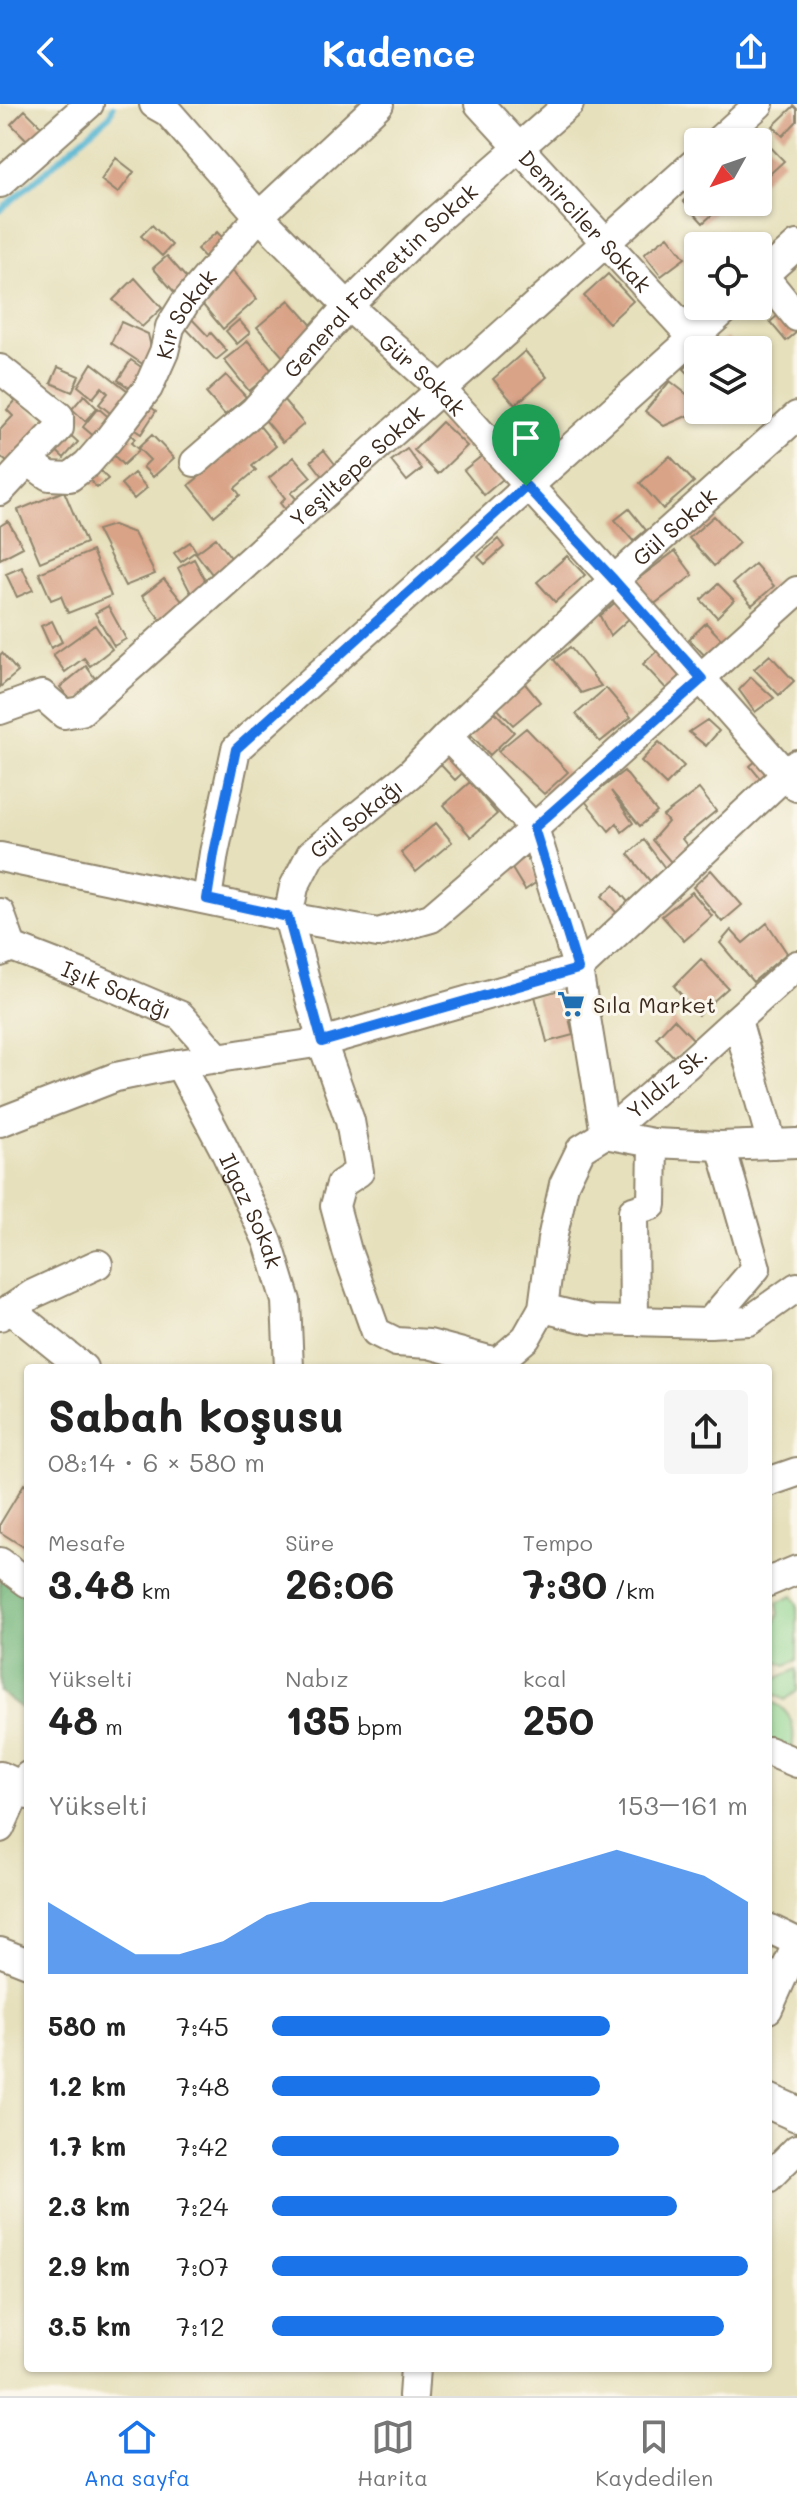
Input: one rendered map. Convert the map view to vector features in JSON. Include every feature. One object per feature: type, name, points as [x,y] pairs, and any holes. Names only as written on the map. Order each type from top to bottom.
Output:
[{"type":"main road","points":[[772,2103],[797,2114]]},
{"type":"street","points":[[0,183],[89,104]]},
{"type":"street","name":"Kır Sokak","points":[[28,461],[49,476],[70,477],[87,464],[148,388],[164,352],[170,327],[185,303],[259,216],[379,104]]},
{"type":"street","name":"Demirciler Sokak","points":[[479,104],[691,336]]},
{"type":"street","name":"General Fahrettin Sokak","points":[[195,462],[254,411],[348,306],[428,227],[569,104]]},
{"type":"street","points":[[732,128],[759,104]]},
{"type":"street","name":"Gür Sokak","points":[[164,107],[259,216],[348,306],[440,388],[702,679],[793,775]]},
{"type":"street","name":"Yeşiltepe Sokak","points":[[0,710],[42,695],[64,714],[81,711],[684,173]]},
{"type":"street","points":[[772,268],[797,245]]},
{"type":"street","points":[[772,290],[797,317]]},
{"type":"street","points":[[695,336],[713,320]]},
{"type":"street","points":[[207,899],[236,749],[684,346]]},
{"type":"street","points":[[0,369],[59,416],[59,428],[0,491]]},
{"type":"street","name":"Gül Sokak","points":[[447,736],[614,580],[797,416]]},
{"type":"street","points":[[0,857],[378,933],[431,918],[797,591]]},
{"type":"street","points":[[447,736],[534,828],[578,969],[605,1134],[653,1143],[721,1146],[785,1143],[737,1020]]},
{"type":"street","name":"Gül Sokağı","points":[[288,917],[294,887],[311,854],[410,774],[447,736]]},
{"type":"street","points":[[0,1122],[116,1077],[322,1042],[578,969],[793,775]]},
{"type":"street","points":[[0,913],[6,950]]},
{"type":"street","points":[[288,917],[322,1042],[350,1121],[359,1172],[341,1184],[335,1206],[347,1251],[376,1332],[396,1342],[429,1344],[490,1364]]},
{"type":"street","name":"Işık Sokağı","points":[[6,950],[181,1016],[219,1059]]},
{"type":"street","name":"Yıldız Sk.","points":[[543,1308],[552,1239],[564,1184],[581,1149],[605,1134],[797,965]]},
{"type":"street","name":"Ilgaz Sokak","points":[[179,1064],[268,1242],[286,1301],[289,1364]]},
{"type":"street","points":[[634,1321],[633,1211],[652,1205],[653,1143]]},
{"type":"street","points":[[709,1323],[756,1268],[721,1146]]},
{"type":"street","points":[[77,1364],[5,1312],[33,1294],[98,1264]]},
{"type":"street","points":[[494,1364],[526,1338],[543,1308],[591,1320],[749,1321],[797,1287]]},
{"type":"street","points":[[772,1481],[797,1472]]},
{"type":"street","points":[[0,1562],[24,1580]]},
{"type":"street","points":[[772,1580],[797,1570]]},
{"type":"street","points":[[772,1753],[797,1763]]},
{"type":"street","points":[[0,1828],[19,1784]]},
{"type":"street","points":[[772,1930],[797,1943],[772,2000]]},
{"type":"street","points":[[0,1952],[24,1961]]},
{"type":"street","points":[[772,2174],[797,2149]]},
{"type":"street","points":[[413,2396],[415,2372]]},
{"type":"green space","points":[[0,1573],[24,1591],[24,1710],[0,1692]]},
{"type":"green space","points":[[792,1596],[797,1604],[797,1660],[786,1665],[772,1659],[772,1629],[779,1614],[777,1603]]},
{"type":"green space","points":[[797,1669],[797,1691],[785,1700],[772,1693],[775,1679]]},
{"type":"green space","points":[[772,1702],[783,1709],[791,1721],[791,1754],[772,1746]]},
{"type":"building","points":[[794,106],[797,121],[783,136],[773,126]]},
{"type":"building","points":[[25,110],[46,131],[32,145],[11,124]]},
{"type":"building","points":[[772,148],[784,161],[772,172]]},
{"type":"building","points":[[116,158],[134,172],[118,193],[101,180]]},
{"type":"building","points":[[697,216],[711,216],[703,223]]},
{"type":"building","points":[[152,225],[172,245],[162,256],[141,236]]},
{"type":"building","points":[[217,232],[230,246],[210,263],[197,249]]},
{"type":"building","points":[[668,236],[684,259],[661,276],[644,254]]},
{"type":"building","points":[[167,256],[190,282],[176,294],[153,268]]},
{"type":"building","points":[[231,269],[257,299],[223,329],[198,299]]},
{"type":"building","points":[[608,274],[633,301],[609,323],[584,296]]},
{"type":"building","points":[[135,278],[162,308],[142,327],[113,300]]},
{"type":"building","points":[[289,300],[316,330],[284,358],[257,327]]},
{"type":"building","points":[[783,311],[797,327],[797,332],[786,341],[770,322]]},
{"type":"building","points":[[188,315],[227,351],[216,360],[180,322]]},
{"type":"building","points":[[239,320],[250,333],[237,344],[226,331]]},
{"type":"building","points":[[121,322],[148,334],[154,361],[147,367],[111,343]]},
{"type":"building","points":[[248,341],[273,372],[249,391],[224,360]]},
{"type":"building","points":[[525,351],[547,377],[515,405],[493,379]]},
{"type":"building","points":[[131,360],[147,371],[134,391],[118,380]]},
{"type":"building","points":[[92,363],[132,394],[114,416],[99,404],[108,393],[102,387],[93,398],[78,386]]},
{"type":"building","points":[[58,367],[79,376],[72,392],[51,383]]},
{"type":"building","points":[[226,375],[246,397],[225,415],[206,393]]},
{"type":"building","points":[[670,381],[684,392],[684,417],[664,426],[645,411]]},
{"type":"building","points":[[84,395],[97,408],[85,421],[72,409]]},
{"type":"building","points":[[17,399],[50,429],[15,469],[0,456],[0,430],[13,416],[7,410]]},
{"type":"building","points":[[283,399],[304,424],[283,442],[262,416]]},
{"type":"building","points":[[142,400],[156,411],[141,434],[126,424]]},
{"type":"building","points":[[98,408],[112,420],[96,438],[83,427]]},
{"type":"building","points":[[254,419],[276,446],[252,466],[256,470],[235,488],[240,495],[214,516],[189,485],[215,464],[208,456]]},
{"type":"building","points":[[442,422],[467,446],[438,474],[414,450]]},
{"type":"building","points":[[66,431],[78,442],[64,458],[51,446]]},
{"type":"building","points":[[127,431],[135,439],[131,443],[139,450],[123,465],[108,449]]},
{"type":"building","points":[[152,435],[174,458],[153,477],[143,467],[150,460],[138,448]]},
{"type":"building","points":[[407,449],[422,469],[407,481],[391,461]]},
{"type":"building","points":[[324,450],[342,473],[329,484],[311,461]]},
{"type":"building","points":[[483,455],[503,479],[484,495],[464,470]]},
{"type":"building","points":[[670,456],[694,482],[663,509],[640,483]]},
{"type":"building","points":[[294,457],[311,477],[291,493],[299,502],[287,512],[280,503],[285,498],[269,478]]},
{"type":"building","points":[[93,462],[108,479],[97,488],[82,472]]},
{"type":"building","points":[[134,473],[147,488],[134,499],[121,484]]},
{"type":"building","points":[[64,491],[86,543],[40,562],[18,510]]},
{"type":"building","points":[[629,509],[646,530],[633,541],[615,520]]},
{"type":"building","points":[[714,516],[739,543],[714,566],[689,538]]},
{"type":"building","points":[[8,521],[23,547],[0,559],[0,526]]},
{"type":"building","points":[[113,525],[134,533],[155,574],[125,586],[97,530]]},
{"type":"building","points":[[216,538],[232,559],[212,574],[196,553]]},
{"type":"building","points":[[498,539],[504,547],[485,564],[478,557]]},
{"type":"building","points":[[190,542],[196,551],[181,562],[174,553]]},
{"type":"building","points":[[92,551],[111,596],[68,613],[61,596],[51,600],[39,573]]},
{"type":"building","points":[[675,551],[693,575],[653,605],[635,581]]},
{"type":"building","points":[[567,556],[585,575],[555,602],[537,582]]},
{"type":"building","points":[[194,559],[210,590],[194,599],[178,568]]},
{"type":"building","points":[[755,564],[774,586],[752,605],[733,583]]},
{"type":"building","points":[[22,567],[33,590],[17,597],[6,574]]},
{"type":"building","points":[[164,579],[186,606],[164,624],[142,596]]},
{"type":"building","points":[[718,584],[734,600],[717,617],[701,600]]},
{"type":"building","points":[[620,598],[634,614],[610,636],[600,616]]},
{"type":"building","points":[[108,606],[126,639],[114,646],[95,613]]},
{"type":"building","points":[[52,621],[62,642],[51,648],[41,626]]},
{"type":"building","points":[[706,623],[727,645],[710,661],[689,639]]},
{"type":"building","points":[[95,625],[112,649],[90,666],[84,658],[65,672],[53,655]]},
{"type":"building","points":[[570,647],[601,686],[581,693],[554,660]]},
{"type":"building","points":[[660,648],[690,679],[673,696],[643,664]]},
{"type":"building","points":[[2,653],[18,672],[0,687],[0,655]]},
{"type":"building","points":[[770,655],[794,681],[779,695],[754,669]]},
{"type":"building","points":[[86,666],[100,685],[74,705],[60,687]]},
{"type":"building","points":[[751,677],[774,698],[755,712],[739,690]]},
{"type":"building","points":[[521,679],[540,702],[513,725],[493,704]]},
{"type":"building","points":[[606,688],[631,717],[600,742],[576,714]]},
{"type":"building","points":[[495,712],[514,732],[490,755],[470,734]]},
{"type":"building","points":[[707,720],[719,731],[706,746],[689,732]]},
{"type":"building","points":[[526,728],[568,772],[544,794],[498,751]]},
{"type":"building","points":[[659,742],[684,766],[666,785],[641,761]]},
{"type":"building","points":[[455,747],[471,765],[455,780],[438,762]]},
{"type":"building","points":[[763,755],[780,776],[767,787],[750,766]]},
{"type":"building","points":[[624,771],[657,812],[640,826],[611,791],[633,823],[622,832],[617,823],[609,831],[585,801]]},
{"type":"building","points":[[470,782],[497,814],[471,837],[444,805]]},
{"type":"building","points":[[699,789],[716,811],[682,839],[692,852],[676,868],[652,840],[668,822],[663,816]]},
{"type":"building","points":[[436,823],[452,842],[416,872],[401,853]]},
{"type":"building","points":[[644,840],[665,868],[650,881],[628,854]]},
{"type":"building","points":[[526,857],[540,880],[525,890],[511,867]]},
{"type":"building","points":[[711,870],[742,905],[722,922],[693,887]]},
{"type":"building","points":[[614,885],[633,908],[621,918],[602,896]]},
{"type":"building","points":[[692,892],[712,916],[684,941],[662,916]]},
{"type":"building","points":[[767,923],[787,953],[753,982],[720,943],[731,930],[743,943]]},
{"type":"building","points":[[701,959],[728,988],[698,1015],[674,986]]},
{"type":"building","points":[[562,989],[573,1035],[547,1042],[535,996]]},
{"type":"building","points":[[674,1019],[694,1040],[674,1057],[656,1038]]},
{"type":"building","points":[[24,1484],[24,1547],[0,1532],[0,1524]]},
{"type":"waterway","points":[[0,211],[110,115],[113,107]]},
{"type":"place","name":"Sıla Market","points":[[571,1004]]},
{"type":"route","points":[[526,486],[702,679],[534,828],[578,969],[322,1042],[288,917],[207,899],[236,749],[526,486]]}]
